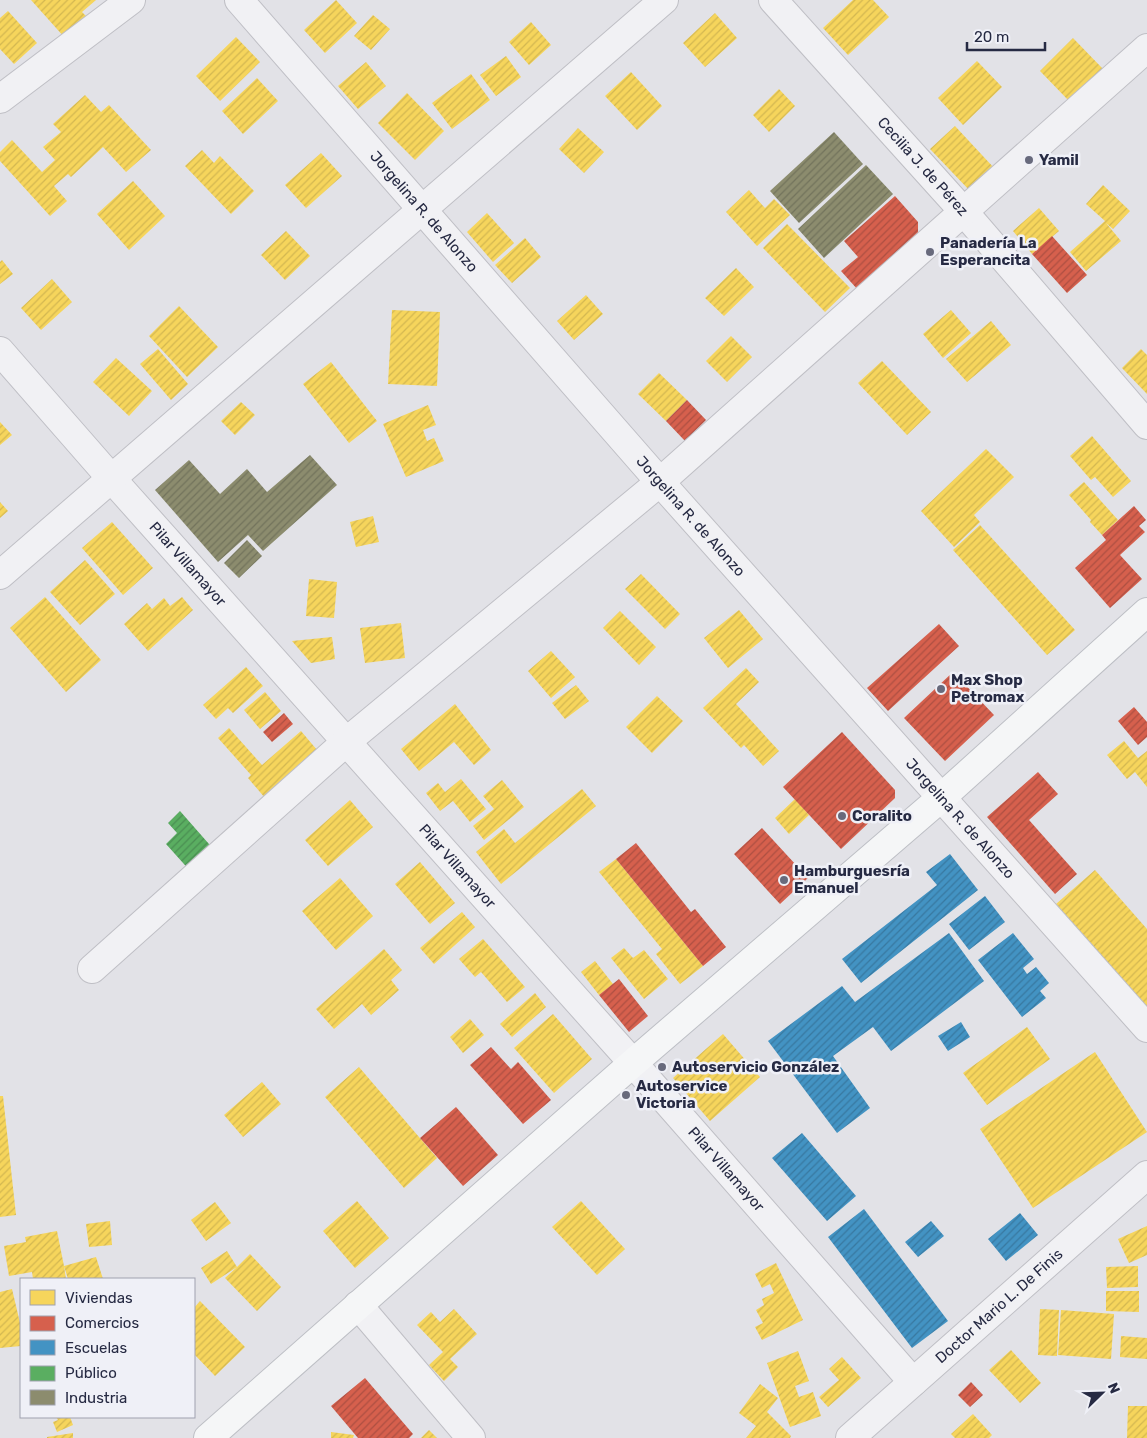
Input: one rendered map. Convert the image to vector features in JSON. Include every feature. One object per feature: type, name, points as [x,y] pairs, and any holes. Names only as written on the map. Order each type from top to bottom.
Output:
[{"type":"main road","points":[[208,1438],[632,1063],[942,797],[1147,612]]},
{"type":"street","points":[[0,99],[131,0]]},
{"type":"street","name":"Jorgelina R. de Alonzo","points":[[239,0],[660,482],[1147,1028]]},
{"type":"street","points":[[0,575],[664,0]]},
{"type":"street","name":"Cecilia J. de Pérez","points":[[774,0],[964,212],[1147,425]]},
{"type":"street","points":[[92,969],[346,742],[660,482],[1147,48]]},
{"type":"street","name":"Pilar Villamayor","points":[[0,351],[913,1382]]},
{"type":"street","name":"Doctor Mario L. De Finis","points":[[850,1438],[1147,1175]]},
{"type":"street","points":[[358,1304],[471,1438]]},
{"type":"building: Viviendas","points":[[31,0],[96,0],[82,12],[88,18],[65,38]]},
{"type":"building: Viviendas","points":[[336,0],[357,23],[325,53],[304,30]]},
{"type":"building: Viviendas","points":[[853,0],[873,0],[889,17],[848,55],[823,28]]},
{"type":"building: Viviendas","points":[[8,11],[37,43],[14,64],[0,49],[0,18]]},
{"type":"building: Viviendas","points":[[715,13],[737,38],[705,67],[683,43]]},
{"type":"building: Viviendas","points":[[373,15],[390,29],[371,50],[354,36]]},
{"type":"building: Viviendas","points":[[531,22],[551,45],[529,65],[509,42]]},
{"type":"building: Viviendas","points":[[236,37],[260,62],[220,101],[196,76]]},
{"type":"building: Viviendas","points":[[1073,38],[1103,69],[1069,101],[1040,71]]},
{"type":"building: Viviendas","points":[[506,56],[521,77],[496,96],[480,75]]},
{"type":"building: Viviendas","points":[[977,61],[1002,87],[963,125],[938,98]]},
{"type":"building: Viviendas","points":[[366,62],[386,86],[358,109],[338,86]]},
{"type":"building: Viviendas","points":[[631,72],[662,106],[637,130],[605,96]]},
{"type":"building: Viviendas","points":[[471,74],[490,100],[452,129],[432,103]]},
{"type":"building: Viviendas","points":[[257,78],[278,101],[243,134],[222,111]]},
{"type":"building: Viviendas","points":[[779,89],[795,106],[769,132],[753,115]]},
{"type":"building: Viviendas","points":[[407,93],[444,131],[415,160],[378,123]]},
{"type":"building: Viviendas","points":[[85,95],[101,112],[109,105],[151,150],[126,172],[103,147],[71,177],[68,174],[54,186],[67,201],[50,216],[0,161],[0,152],[12,140],[42,172],[55,160],[43,147],[61,132],[53,124]]},
{"type":"building: Viviendas","points":[[955,126],[995,169],[971,192],[930,149]]},
{"type":"building: Viviendas","points":[[578,128],[604,152],[584,173],[559,149]]},
{"type":"building: Viviendas","points":[[202,150],[214,163],[220,156],[254,191],[231,214],[185,166]]},
{"type":"building: Viviendas","points":[[321,153],[342,176],[306,208],[285,185]]},
{"type":"building: Viviendas","points":[[133,181],[165,216],[129,250],[97,214]]},
{"type":"building: Viviendas","points":[[1103,185],[1130,211],[1113,229],[1106,223],[1121,241],[1086,271],[1070,252],[1105,221],[1086,204]]},
{"type":"building: Viviendas","points":[[749,190],[765,208],[774,199],[790,215],[757,246],[726,212]]},
{"type":"building: Viviendas","points":[[1039,208],[1059,231],[1032,254],[1013,231]]},
{"type":"building: Viviendas","points":[[487,213],[514,243],[493,262],[467,232]]},
{"type":"building: Viviendas","points":[[787,224],[850,288],[825,312],[763,248]]},
{"type":"building: Viviendas","points":[[286,231],[310,256],[285,280],[261,255]]},
{"type":"building: Viviendas","points":[[525,238],[541,257],[512,283],[495,265]]},
{"type":"building: Viviendas","points":[[2,260],[13,274],[0,284],[0,262]]},
{"type":"building: Viviendas","points":[[736,268],[754,287],[724,316],[705,298]]},
{"type":"building: Viviendas","points":[[52,279],[72,302],[41,330],[21,308]]},
{"type":"building: Viviendas","points":[[586,295],[603,314],[574,340],[557,321]]},
{"type":"building: Viviendas","points":[[179,306],[218,347],[187,377],[149,336]]},
{"type":"building: Viviendas","points":[[392,310],[440,312],[437,386],[388,384]]},
{"type":"building: Viviendas","points":[[951,310],[971,333],[943,358],[923,334]]},
{"type":"building: Viviendas","points":[[991,321],[1011,345],[967,382],[946,359]]},
{"type":"building: Viviendas","points":[[731,336],[752,357],[727,382],[706,361]]},
{"type":"building: Viviendas","points":[[158,349],[188,384],[171,400],[140,364]]},
{"type":"building: Viviendas","points":[[1141,349],[1147,355],[1147,394],[1122,368]]},
{"type":"building: Viviendas","points":[[116,358],[152,391],[129,416],[93,382]]},
{"type":"building: Viviendas","points":[[882,361],[931,412],[907,435],[858,383]]},
{"type":"building: Viviendas","points":[[331,362],[377,421],[349,443],[303,384]]},
{"type":"building: Viviendas","points":[[659,373],[687,400],[666,421],[638,394]]},
{"type":"building: Viviendas","points":[[241,402],[255,415],[235,435],[221,421]]},
{"type":"building: Viviendas","points":[[428,405],[436,425],[423,430],[427,441],[434,438],[444,461],[406,477],[383,424]]},
{"type":"building: Viviendas","points":[[0,422],[12,435],[0,445]]},
{"type":"building: Viviendas","points":[[1092,436],[1131,481],[1113,497],[1095,477],[1091,480],[1070,456]]},
{"type":"building: Viviendas","points":[[986,449],[1014,477],[974,515],[980,522],[954,547],[921,511]]},
{"type":"building: Viviendas","points":[[1084,482],[1118,520],[1102,535],[1069,495]]},
{"type":"building: Viviendas","points":[[0,502],[8,511],[0,518]]},
{"type":"building: Viviendas","points":[[373,516],[379,542],[356,547],[350,522]]},
{"type":"building: Viviendas","points":[[112,522],[153,568],[123,595],[82,548]]},
{"type":"building: Viviendas","points":[[980,525],[1075,630],[1047,655],[953,550]]},
{"type":"building: Viviendas","points":[[85,560],[115,594],[80,625],[50,592]]},
{"type":"building: Viviendas","points":[[641,574],[680,614],[665,629],[625,589]]},
{"type":"building: Viviendas","points":[[309,579],[337,582],[334,618],[306,616]]},
{"type":"building: Viviendas","points":[[45,597],[101,660],[66,692],[10,628]]},
{"type":"building: Viviendas","points":[[182,597],[193,610],[148,651],[124,624],[147,603],[152,609],[164,598],[170,606]]},
{"type":"building: Viviendas","points":[[739,610],[763,639],[728,668],[704,638]]},
{"type":"building: Viviendas","points":[[620,611],[656,647],[639,665],[603,628]]},
{"type":"building: Viviendas","points":[[401,623],[405,658],[365,663],[360,628]]},
{"type":"building: Viviendas","points":[[332,637],[335,659],[311,663],[292,641]]},
{"type":"building: Viviendas","points":[[551,651],[575,677],[551,698],[528,671]]},
{"type":"building: Viviendas","points":[[246,667],[263,686],[233,713],[228,708],[216,719],[203,705]]},
{"type":"building: Viviendas","points":[[746,668],[759,682],[736,704],[779,751],[763,766],[744,745],[741,748],[703,708]]},
{"type":"building: Viviendas","points":[[576,685],[589,701],[565,719],[552,703]]},
{"type":"building: Viviendas","points":[[265,692],[281,711],[260,729],[244,710]]},
{"type":"building: Viviendas","points":[[657,696],[683,721],[652,753],[626,727]]},
{"type":"building: Viviendas","points":[[455,704],[491,750],[474,765],[454,742],[419,771],[401,749]]},
{"type":"building: Viviendas","points":[[229,728],[262,765],[301,731],[323,757],[271,805],[248,778],[251,775],[218,738]]},
{"type":"building: Viviendas","points":[[1124,741],[1138,758],[1147,751],[1147,787],[1135,772],[1127,779],[1107,755]]},
{"type":"building: Viviendas","points":[[461,779],[486,809],[470,822],[453,801],[440,811],[426,793],[438,783],[445,792]]},
{"type":"building: Viviendas","points":[[502,780],[524,807],[484,840],[473,826],[494,809],[483,796]]},
{"type":"building: Viviendas","points":[[582,789],[596,806],[501,884],[476,852],[504,829],[515,843]]},
{"type":"building: Viviendas","points":[[795,799],[809,815],[789,834],[775,818]]},
{"type":"building: Viviendas","points":[[350,800],[373,827],[328,866],[305,840]]},
{"type":"building: Viviendas","points":[[616,859],[703,966],[680,984],[656,954],[662,949],[599,872]]},
{"type":"building: Viviendas","points":[[420,862],[455,903],[430,924],[395,884]]},
{"type":"building: Viviendas","points":[[1095,870],[1147,929],[1147,1007],[1056,904]]},
{"type":"building: Viviendas","points":[[340,878],[373,916],[336,950],[302,911]]},
{"type":"building: Viviendas","points":[[462,912],[475,927],[434,964],[420,948]]},
{"type":"building: Viviendas","points":[[483,939],[525,987],[507,1002],[481,972],[475,977],[459,959]]},
{"type":"building: Viviendas","points":[[624,948],[633,958],[644,950],[668,979],[644,999],[611,958]]},
{"type":"building: Viviendas","points":[[384,949],[402,970],[391,980],[399,990],[371,1015],[362,1004],[334,1029],[316,1009]]},
{"type":"building: Viviendas","points":[[595,961],[613,984],[599,995],[581,972]]},
{"type":"building: Viviendas","points":[[535,993],[546,1007],[512,1037],[500,1024]]},
{"type":"building: Viviendas","points":[[553,1014],[592,1059],[554,1093],[514,1048]]},
{"type":"building: Viviendas","points":[[470,1019],[484,1035],[463,1053],[450,1037]]},
{"type":"building: Viviendas","points":[[1027,1027],[1050,1059],[987,1105],[963,1073]]},
{"type":"building: Viviendas","points":[[723,1034],[760,1077],[710,1121],[673,1078]]},
{"type":"building: Viviendas","points":[[1095,1052],[1147,1132],[1033,1208],[980,1129]]},
{"type":"building: Viviendas","points":[[359,1067],[437,1158],[404,1188],[325,1097]]},
{"type":"building: Viviendas","points":[[262,1082],[281,1104],[243,1137],[224,1115]]},
{"type":"building: Viviendas","points":[[0,1096],[3,1096],[16,1215],[0,1217]]},
{"type":"building: Viviendas","points":[[357,1201],[389,1238],[355,1268],[323,1231]]},
{"type":"building: Viviendas","points":[[581,1201],[625,1249],[597,1275],[552,1227]]},
{"type":"building: Viviendas","points":[[215,1202],[231,1223],[206,1241],[191,1220]]},
{"type":"building: Viviendas","points":[[110,1221],[112,1245],[89,1247],[86,1224]]},
{"type":"building: Viviendas","points":[[1147,1226],[1147,1255],[1129,1263],[1118,1239]]},
{"type":"building: Viviendas","points":[[57,1231],[66,1278],[33,1278],[32,1272],[9,1276],[4,1246],[26,1242],[25,1237]]},
{"type":"building: Viviendas","points":[[227,1251],[237,1267],[211,1284],[201,1268]]},
{"type":"building: Viviendas","points":[[250,1254],[281,1287],[257,1311],[225,1278]]},
{"type":"building: Viviendas","points":[[96,1257],[103,1278],[68,1278],[64,1266]]},
{"type":"building: Viviendas","points":[[776,1263],[803,1320],[762,1340],[755,1327],[763,1323],[756,1310],[764,1305],[762,1299],[774,1293],[770,1284],[762,1288],[755,1274]]},
{"type":"building: Viviendas","points":[[1138,1266],[1138,1287],[1107,1288],[1106,1267]]},
{"type":"building: Viviendas","points":[[12,1289],[20,1323],[20,1346],[0,1348],[0,1292]]},
{"type":"building: Viviendas","points":[[1106,1291],[1139,1291],[1139,1312],[1106,1311]]},
{"type":"building: Viviendas","points":[[200,1301],[245,1347],[215,1376],[195,1355],[195,1307]]},
{"type":"building: Viviendas","points":[[454,1309],[477,1334],[450,1359],[458,1367],[444,1381],[429,1365],[443,1352],[417,1325],[431,1312],[440,1322]]},
{"type":"building: Viviendas","points":[[1040,1309],[1059,1310],[1057,1356],[1038,1355]]},
{"type":"building: Viviendas","points":[[1061,1310],[1114,1314],[1111,1359],[1058,1355]]},
{"type":"building: Viviendas","points":[[1121,1336],[1147,1338],[1147,1359],[1120,1357]]},
{"type":"building: Viviendas","points":[[1011,1350],[1041,1383],[1020,1403],[989,1370]]},
{"type":"building: Viviendas","points":[[798,1351],[809,1381],[795,1386],[799,1397],[813,1392],[821,1416],[790,1427],[767,1363]]},
{"type":"building: Viviendas","points":[[842,1357],[861,1378],[828,1407],[819,1397],[839,1380],[829,1369]]},
{"type":"building: Viviendas","points":[[760,1384],[778,1398],[767,1412],[791,1436],[790,1438],[746,1438],[756,1426],[739,1413]]},
{"type":"building: Viviendas","points":[[1128,1406],[1147,1406],[1147,1438],[1127,1438]]},
{"type":"building: Viviendas","points":[[973,1414],[992,1435],[989,1438],[955,1438],[951,1434]]},
{"type":"building: Viviendas","points":[[57,1418],[70,1418],[73,1425],[57,1432],[53,1422],[58,1420]]},
{"type":"building: Viviendas","points":[[429,1430],[437,1438],[421,1438]]},
{"type":"building: Viviendas","points":[[331,1432],[354,1435],[353,1438],[331,1438]]},
{"type":"building: Viviendas","points":[[73,1433],[73,1438],[47,1438],[47,1437]]},
{"type":"building: Comercios","points":[[895,196],[918,222],[918,236],[858,290],[841,271],[858,257],[844,241]]},
{"type":"building: Comercios","points":[[1052,236],[1087,275],[1067,293],[1032,254]]},
{"type":"building: Comercios","points":[[687,400],[706,420],[685,441],[666,421]]},
{"type":"building: Comercios","points":[[1134,506],[1146,520],[1139,526],[1145,532],[1120,555],[1142,579],[1110,608],[1075,568],[1106,540],[1102,535]]},
{"type":"building: Comercios","points":[[939,624],[959,646],[888,711],[867,688]]},
{"type":"building: Comercios","points":[[953,672],[994,715],[945,761],[904,718]]},
{"type":"building: Comercios","points":[[1134,707],[1147,722],[1147,737],[1138,745],[1118,721]]},
{"type":"building: Comercios","points":[[284,713],[293,724],[272,742],[263,732]]},
{"type":"building: Comercios","points":[[842,732],[895,790],[895,798],[841,849],[783,787]]},
{"type":"building: Comercios","points":[[1038,772],[1058,794],[1029,820],[1077,874],[1055,894],[987,817]]},
{"type":"building: Comercios","points":[[762,828],[808,878],[780,904],[734,854]]},
{"type":"building: Comercios","points":[[636,843],[691,912],[695,909],[726,947],[703,966],[616,859]]},
{"type":"building: Comercios","points":[[619,979],[648,1016],[629,1032],[599,995]]},
{"type":"building: Comercios","points":[[491,1047],[511,1069],[518,1062],[551,1100],[523,1124],[470,1065]]},
{"type":"building: Comercios","points":[[456,1107],[498,1155],[463,1186],[420,1138]]},
{"type":"building: Comercios","points":[[365,1378],[413,1434],[409,1438],[358,1438],[331,1406]]},
{"type":"building: Comercios","points":[[971,1382],[983,1395],[970,1407],[958,1395]]},
{"type":"building: Escuelas","points":[[950,854],[978,890],[861,983],[842,959],[937,885],[926,872]]},
{"type":"building: Escuelas","points":[[985,896],[1005,922],[969,950],[949,924]]},
{"type":"building: Escuelas","points":[[949,933],[984,981],[891,1051],[873,1027],[833,1056],[870,1108],[837,1133],[768,1041],[842,986],[855,1002]]},
{"type":"building: Escuelas","points":[[1013,933],[1034,959],[1023,968],[1027,974],[1036,967],[1049,983],[1040,991],[1046,998],[1022,1017],[978,960]]},
{"type":"building: Escuelas","points":[[961,1022],[970,1037],[948,1051],[938,1036]]},
{"type":"building: Escuelas","points":[[802,1133],[856,1196],[827,1221],[772,1158]]},
{"type":"building: Escuelas","points":[[864,1209],[948,1321],[912,1348],[828,1237]]},
{"type":"building: Escuelas","points":[[1020,1213],[1038,1235],[1006,1261],[988,1239]]},
{"type":"building: Escuelas","points":[[931,1221],[944,1236],[918,1257],[905,1242]]},
{"type":"building: Público","points":[[180,811],[216,852],[192,873],[166,844],[177,833],[168,823]]},
{"type":"building: Industria","points":[[834,132],[863,164],[799,223],[770,191]]},
{"type":"building: Industria","points":[[866,165],[893,194],[824,258],[798,229]]},
{"type":"building: Industria","points":[[310,455],[337,485],[263,551],[248,535],[218,562],[155,490],[189,460],[220,494],[247,469],[267,492]]},
{"type":"building: Industria","points":[[247,540],[262,556],[239,578],[224,563]]},
{"type":"place","name":"Yamil","points":[[1029,160]]},
{"type":"place","name":"Panadería La Esperancita","points":[[930,252]]},
{"type":"place","name":"Max Shop Petromax","points":[[941,689]]},
{"type":"place","name":"Coralito","points":[[842,816]]},
{"type":"place","name":"Hamburguesría Emanuel","points":[[784,880]]},
{"type":"place","name":"Autoservicio González","points":[[662,1067]]},
{"type":"place","name":"Autoservice Victoria","points":[[626,1095]]}]
